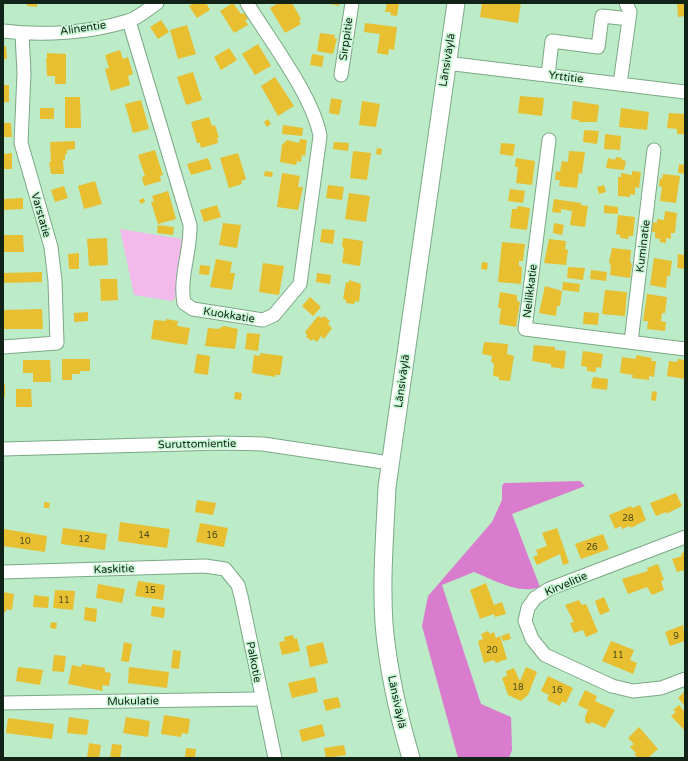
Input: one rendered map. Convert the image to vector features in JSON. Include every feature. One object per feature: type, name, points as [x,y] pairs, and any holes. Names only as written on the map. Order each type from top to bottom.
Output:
[{"type":"main road","name":"Länsiväylä","points":[[411,758],[397,705],[384,623],[383,561],[390,462],[446,63],[456,3]]},
{"type":"street","name":"Alinentie","points":[[3,32],[22,34],[79,31],[130,21],[157,3]]},
{"type":"street","name":"Kuokkatie","points":[[130,21],[190,225],[190,235],[181,292],[184,304],[193,309],[263,320],[274,315],[300,284],[320,136],[318,127],[304,95],[247,3]]},
{"type":"street","name":"Sirppitie","points":[[341,75],[352,3]]},
{"type":"street","points":[[620,84],[630,12],[626,3]]},
{"type":"street","points":[[548,75],[552,41],[598,47],[602,16],[629,19]]},
{"type":"street","name":"Varstatie","points":[[3,347],[57,343],[55,281],[51,247],[21,143],[24,73],[22,34]]},
{"type":"street","name":"Yrttitie","points":[[446,63],[685,92]]},
{"type":"street","name":"Neilikkatie","points":[[549,140],[525,329],[685,349]]},
{"type":"street","name":"Kuminatie","points":[[631,342],[654,150]]},
{"type":"street","name":"Suruttomientie","points":[[3,449],[218,442],[263,444],[390,462]]},
{"type":"street","name":"Kirvelitie","points":[[685,537],[550,589],[535,598],[528,608],[525,621],[532,639],[545,655],[612,686],[633,692],[661,688],[685,679]]},
{"type":"street","name":"Kaskitie","points":[[3,572],[205,566],[225,569]]},
{"type":"street","name":"Palkotie","points":[[225,569],[238,585],[241,596],[262,699],[276,758]]},
{"type":"street","name":"Mukulatie","points":[[3,703],[262,699]]},
{"type":"shaded area","points":[[120,229],[182,239],[175,299],[172,301],[134,295]]},
{"type":"shaded area","points":[[580,481],[585,486],[512,514],[540,587],[532,589],[515,588],[474,572],[442,585],[481,704],[511,717],[512,750],[509,758],[458,758],[422,626],[428,596],[492,522],[502,500],[502,486],[504,483]]},
{"type":"building","points":[[27,3],[37,3],[37,7],[27,6]]},
{"type":"building","points":[[194,3],[206,3],[210,10],[197,18],[189,6]]},
{"type":"building","points":[[233,3],[241,14],[244,13],[248,19],[245,20],[248,25],[234,33],[220,11]]},
{"type":"building","points":[[278,3],[292,3],[301,19],[299,20],[301,24],[285,33],[270,8]]},
{"type":"building","points":[[326,3],[339,3],[339,6]]},
{"type":"building","points":[[387,3],[399,3],[397,16],[390,15],[391,12],[385,12]]},
{"type":"building","points":[[482,3],[521,3],[518,23],[480,17]]},
{"type":"building","points":[[677,3],[685,3],[685,16],[678,17]]},
{"type":"building","points":[[161,20],[169,32],[158,39],[150,27]]},
{"type":"building","points":[[365,23],[397,27],[394,50],[389,49],[388,55],[377,53],[380,34],[364,32]]},
{"type":"building","points":[[187,25],[196,54],[178,59],[170,30]]},
{"type":"building","points":[[320,33],[335,35],[334,38],[337,39],[333,54],[317,51]]},
{"type":"building","points":[[258,44],[271,66],[255,75],[242,54]]},
{"type":"building","points":[[3,46],[6,46],[7,59],[3,59]]},
{"type":"building","points":[[229,48],[237,60],[221,70],[214,57]]},
{"type":"building","points":[[120,50],[123,59],[128,57],[133,74],[128,76],[130,85],[111,91],[105,69],[109,68],[105,55]]},
{"type":"building","points":[[47,53],[66,54],[66,84],[55,84],[55,76],[47,76]]},
{"type":"building","points":[[312,54],[324,56],[322,67],[310,65]]},
{"type":"building","points":[[193,72],[202,100],[186,105],[177,77]]},
{"type":"building","points":[[275,77],[294,106],[278,116],[261,86]]},
{"type":"building","points":[[3,85],[9,85],[9,102],[3,102]]},
{"type":"building","points":[[520,96],[544,98],[542,116],[518,113]]},
{"type":"building","points":[[65,97],[80,97],[81,128],[65,128]]},
{"type":"building","points":[[331,98],[342,100],[339,115],[329,113]]},
{"type":"building","points":[[141,100],[149,129],[133,133],[125,104]]},
{"type":"building","points":[[362,101],[380,104],[376,127],[359,125]]},
{"type":"building","points":[[573,101],[599,105],[597,122],[579,122],[579,120],[571,119]]},
{"type":"building","points":[[40,108],[54,108],[54,119],[40,119]]},
{"type":"building","points":[[621,108],[649,112],[647,130],[619,127]]},
{"type":"building","points":[[669,113],[685,114],[685,134],[677,134],[677,129],[667,128]]},
{"type":"building","points":[[209,117],[212,126],[215,125],[219,138],[217,138],[218,143],[201,148],[200,143],[197,143],[191,122]]},
{"type":"building","points":[[268,119],[271,124],[267,127],[264,122]]},
{"type":"building","points":[[3,123],[11,123],[12,137],[3,137]]},
{"type":"building","points":[[283,125],[303,128],[302,136],[282,134]]},
{"type":"building","points":[[584,130],[599,131],[597,144],[583,142]]},
{"type":"building","points":[[605,134],[621,136],[620,150],[604,149]]},
{"type":"building","points":[[300,139],[307,140],[305,156],[302,155],[301,162],[297,161],[296,165],[280,162],[282,145],[287,140],[299,143]]},
{"type":"building","points":[[75,141],[75,149],[67,150],[65,160],[63,160],[64,174],[51,174],[49,162],[51,162],[50,142]]},
{"type":"building","points":[[334,142],[349,143],[348,151],[333,149]]},
{"type":"building","points":[[501,143],[515,144],[513,156],[500,154]]},
{"type":"building","points":[[377,148],[382,149],[381,155],[376,154]]},
{"type":"building","points":[[155,150],[163,175],[160,176],[161,181],[144,186],[142,177],[145,176],[138,155]]},
{"type":"building","points":[[353,151],[371,153],[367,180],[350,178]]},
{"type":"building","points":[[569,151],[585,152],[582,174],[579,173],[577,188],[559,186],[560,180],[555,180],[556,171],[560,172],[562,161],[568,162]]},
{"type":"building","points":[[12,153],[12,169],[3,169],[3,154]]},
{"type":"building","points":[[238,153],[246,179],[241,181],[242,184],[229,188],[220,158]]},
{"type":"building","points":[[616,157],[622,158],[622,160],[626,161],[624,170],[606,168],[608,158],[615,160]]},
{"type":"building","points":[[208,158],[212,169],[191,175],[187,164]]},
{"type":"building","points":[[516,158],[535,161],[532,185],[516,183],[518,167],[515,167]]},
{"type":"building","points":[[679,164],[685,165],[685,174],[678,173]]},
{"type":"building","points":[[265,171],[273,172],[272,177],[264,176]]},
{"type":"building","points":[[632,171],[641,172],[639,188],[635,187],[635,195],[630,194],[630,197],[618,196],[618,177],[621,177],[621,173],[632,175]]},
{"type":"building","points":[[282,173],[300,176],[298,187],[303,187],[298,210],[277,207]]},
{"type":"building","points":[[663,174],[680,176],[676,203],[660,201],[662,187],[659,186],[660,178],[662,179]]},
{"type":"building","points":[[95,181],[102,204],[84,209],[78,186]]},
{"type":"building","points":[[328,185],[344,187],[342,200],[326,198]]},
{"type":"building","points":[[604,185],[606,192],[599,194],[597,187]]},
{"type":"building","points":[[64,186],[68,198],[55,202],[51,190]]},
{"type":"building","points":[[510,189],[525,191],[523,203],[508,201]]},
{"type":"building","points":[[168,191],[176,219],[158,224],[151,202],[154,201],[152,196]]},
{"type":"building","points":[[349,193],[370,196],[366,222],[345,219]]},
{"type":"building","points":[[23,198],[23,209],[3,210],[3,199]]},
{"type":"building","points":[[144,198],[145,202],[141,204],[139,200]]},
{"type":"building","points":[[554,199],[581,203],[581,205],[588,206],[585,227],[570,225],[572,211],[561,209],[561,213],[552,212]]},
{"type":"building","points":[[217,205],[221,217],[204,222],[200,210]]},
{"type":"building","points":[[604,205],[618,207],[618,214],[604,213]]},
{"type":"building","points":[[518,206],[530,208],[527,230],[510,228],[512,209],[517,209]]},
{"type":"building","points":[[665,211],[677,213],[675,233],[671,233],[671,239],[666,238],[666,243],[660,242],[660,239],[655,238],[655,232],[652,232],[653,222],[657,223],[657,219],[664,220]]},
{"type":"building","points":[[618,215],[635,217],[633,236],[629,236],[628,239],[620,238],[620,235],[616,234]]},
{"type":"building","points":[[223,223],[241,225],[237,248],[219,245]]},
{"type":"building","points":[[554,223],[564,225],[562,235],[553,233]]},
{"type":"building","points":[[158,225],[174,227],[173,235],[157,233]]},
{"type":"building","points":[[322,229],[335,230],[333,244],[320,242]]},
{"type":"building","points":[[3,235],[23,235],[24,252],[3,252]]},
{"type":"building","points":[[107,238],[108,265],[89,266],[87,239]]},
{"type":"building","points":[[343,238],[363,241],[360,266],[342,263],[344,249],[342,246]]},
{"type":"building","points":[[549,239],[566,241],[565,249],[568,250],[566,265],[544,263]]},
{"type":"building","points":[[502,242],[525,244],[523,261],[519,261],[519,266],[522,267],[521,284],[498,282]]},
{"type":"building","points":[[612,248],[631,250],[630,261],[632,265],[630,278],[610,275],[611,266],[609,262]]},
{"type":"building","points":[[79,253],[79,269],[69,269],[68,254]]},
{"type":"building","points":[[678,254],[685,255],[685,269],[677,268]]},
{"type":"building","points":[[654,258],[672,261],[670,276],[667,276],[666,288],[650,285]]},
{"type":"building","points":[[216,259],[232,262],[230,273],[235,273],[232,290],[210,287]]},
{"type":"building","points":[[482,262],[488,263],[487,270],[481,269]]},
{"type":"building","points":[[263,263],[284,266],[279,295],[259,292]]},
{"type":"building","points":[[200,265],[210,266],[209,275],[199,274]]},
{"type":"building","points":[[568,267],[585,268],[583,280],[567,278]]},
{"type":"building","points":[[591,270],[607,272],[606,281],[590,279]]},
{"type":"building","points":[[42,272],[42,282],[3,283],[3,273]]},
{"type":"building","points":[[317,273],[331,275],[330,284],[316,282]]},
{"type":"building","points":[[100,279],[117,279],[118,300],[101,301]]},
{"type":"building","points":[[349,280],[361,284],[359,302],[355,301],[354,304],[346,303],[346,300],[343,299],[346,282],[349,283]]},
{"type":"building","points":[[563,282],[580,284],[579,292],[562,290]]},
{"type":"building","points":[[545,286],[562,291],[560,306],[557,306],[556,316],[539,313]]},
{"type":"building","points":[[605,290],[627,292],[625,316],[602,314]]},
{"type":"building","points":[[500,292],[517,295],[517,301],[520,302],[516,327],[499,324],[501,308],[498,308]]},
{"type":"building","points":[[647,294],[667,297],[665,313],[662,313],[661,321],[666,322],[665,331],[647,329],[648,321],[643,321]]},
{"type":"building","points":[[310,297],[321,307],[313,316],[302,306]]},
{"type":"building","points":[[42,309],[43,329],[3,329],[3,310]]},
{"type":"building","points":[[88,312],[88,321],[74,322],[74,313]]},
{"type":"building","points":[[584,312],[599,313],[598,325],[583,324]]},
{"type":"building","points":[[318,316],[322,318],[324,316],[330,321],[328,324],[332,328],[324,339],[321,336],[317,342],[306,337],[307,335],[305,332]]},
{"type":"building","points":[[166,319],[178,321],[177,326],[190,328],[187,345],[151,339],[154,320],[166,321]]},
{"type":"building","points":[[224,326],[238,329],[235,349],[205,346],[208,328],[218,329]]},
{"type":"building","points":[[247,333],[260,334],[258,351],[245,349]]},
{"type":"building","points":[[484,342],[508,344],[507,354],[514,356],[510,381],[499,380],[499,377],[493,376],[494,363],[491,362],[492,356],[482,354]]},
{"type":"building","points":[[534,345],[555,347],[555,350],[566,351],[564,369],[551,367],[551,364],[532,361]]},
{"type":"building","points":[[583,351],[603,354],[601,368],[596,367],[596,372],[587,371],[587,367],[581,366]]},
{"type":"building","points":[[260,353],[283,356],[280,375],[275,375],[275,377],[252,373],[254,355],[260,356]]},
{"type":"building","points":[[197,354],[210,356],[208,375],[194,373]]},
{"type":"building","points":[[636,355],[652,358],[651,361],[656,361],[654,377],[649,376],[649,380],[632,378],[633,375],[620,373],[622,357],[636,359]]},
{"type":"building","points":[[62,359],[90,359],[90,371],[80,371],[80,374],[72,374],[72,380],[62,380]]},
{"type":"building","points":[[678,359],[685,360],[685,379],[667,376],[669,361],[677,362]]},
{"type":"building","points":[[23,360],[50,360],[51,382],[33,382],[33,373],[23,373]]},
{"type":"building","points":[[593,377],[608,379],[607,390],[591,388]]},
{"type":"building","points":[[3,384],[5,384],[5,397],[3,397]]},
{"type":"building","points":[[16,389],[31,389],[32,407],[16,407]]},
{"type":"building","points":[[652,391],[657,392],[656,401],[651,400]]},
{"type":"building","points":[[235,392],[242,393],[241,400],[234,399]]},
{"type":"building","points":[[676,493],[682,506],[666,514],[666,512],[656,516],[650,503]]},
{"type":"building","points":[[197,500],[216,503],[213,515],[195,512]]},
{"type":"building","points":[[44,502],[50,503],[49,508],[44,508]]},
{"type":"building","points":[[640,505],[646,520],[631,528],[630,526],[622,529],[621,526],[615,529],[609,515],[631,506],[632,508]]},
{"type":"building","points":[[120,522],[170,529],[167,548],[118,541]]},
{"type":"building","points":[[200,523],[228,528],[224,547],[196,542]]},
{"type":"building","points":[[63,528],[107,534],[105,550],[61,544]]},
{"type":"building","points":[[557,528],[569,563],[563,565],[560,554],[537,565],[533,557],[538,555],[536,550],[547,546],[542,533]]},
{"type":"building","points":[[4,529],[47,536],[45,552],[3,546]]},
{"type":"building","points":[[603,534],[609,549],[581,559],[575,544]]},
{"type":"building","points":[[684,552],[685,570],[677,572],[672,559],[682,556],[681,554]]},
{"type":"building","points":[[658,564],[664,580],[661,581],[664,590],[652,595],[647,587],[628,594],[622,579],[648,571],[647,568]]},
{"type":"building","points":[[138,581],[165,585],[163,600],[135,596]]},
{"type":"building","points":[[486,583],[494,605],[502,602],[506,614],[495,617],[494,614],[480,619],[470,590]]},
{"type":"building","points":[[98,584],[125,589],[122,603],[96,598]]},
{"type":"building","points":[[55,590],[75,591],[73,610],[53,608]]},
{"type":"building","points":[[3,592],[14,594],[12,610],[6,609],[6,612],[3,612]]},
{"type":"building","points":[[34,595],[49,597],[48,608],[33,607]]},
{"type":"building","points":[[604,597],[610,611],[600,615],[595,601]]},
{"type":"building","points":[[579,600],[582,605],[586,604],[598,632],[586,637],[583,630],[574,633],[570,623],[574,622],[565,605]]},
{"type":"building","points":[[152,606],[165,608],[164,618],[151,616]]},
{"type":"building","points":[[85,607],[97,609],[96,622],[84,620]]},
{"type":"building","points":[[51,622],[57,623],[56,629],[50,628]]},
{"type":"building","points":[[683,625],[685,641],[670,646],[665,632]]},
{"type":"building","points":[[488,631],[490,634],[494,632],[496,638],[500,636],[507,659],[496,663],[494,660],[484,663],[478,641],[483,639],[481,634]]},
{"type":"building","points":[[509,633],[511,639],[503,641],[501,636]]},
{"type":"building","points":[[293,635],[294,639],[297,638],[300,651],[282,655],[279,642],[285,641],[284,637]]},
{"type":"building","points":[[611,641],[634,650],[630,660],[637,663],[633,674],[602,661]]},
{"type":"building","points":[[124,642],[132,644],[129,662],[121,661]]},
{"type":"building","points":[[323,642],[328,663],[310,667],[306,646]]},
{"type":"building","points":[[173,650],[181,651],[179,669],[171,668]]},
{"type":"building","points":[[54,655],[66,656],[64,672],[52,671]]},
{"type":"building","points":[[82,664],[105,668],[105,672],[111,673],[109,686],[102,685],[103,691],[68,684],[72,665],[81,667]]},
{"type":"building","points":[[18,667],[43,670],[40,685],[16,681]]},
{"type":"building","points":[[129,667],[169,672],[167,688],[128,683]]},
{"type":"building","points":[[526,667],[537,672],[528,695],[521,701],[508,695],[502,678],[507,676],[506,671],[514,668],[520,681]]},
{"type":"building","points":[[548,676],[573,688],[566,703],[562,701],[560,706],[547,700],[549,695],[541,691]]},
{"type":"building","points":[[315,677],[318,692],[292,698],[288,683]]},
{"type":"building","points":[[585,690],[597,696],[595,701],[615,710],[605,728],[592,722],[589,724],[585,722],[585,717],[588,710],[578,705]]},
{"type":"building","points":[[684,692],[685,694],[685,706],[678,698]]},
{"type":"building","points":[[338,697],[341,707],[326,711],[323,700]]},
{"type":"building","points":[[679,705],[685,712],[685,731],[671,716],[676,712],[673,710]]},
{"type":"building","points":[[164,715],[190,719],[188,734],[182,733],[181,737],[161,734]]},
{"type":"building","points":[[69,717],[89,720],[87,735],[67,733]]},
{"type":"building","points":[[126,717],[150,721],[148,737],[123,733]]},
{"type":"building","points":[[8,718],[54,724],[52,739],[6,733]]},
{"type":"building","points":[[322,724],[325,736],[302,742],[299,730]]},
{"type":"building","points":[[639,727],[658,749],[648,758],[638,758],[634,754],[636,753],[630,747],[634,744],[628,738]]},
{"type":"building","points":[[89,743],[101,745],[99,758],[87,758]]},
{"type":"building","points":[[112,744],[122,745],[120,758],[110,758]]},
{"type":"building","points":[[344,745],[346,755],[326,758],[324,748]]},
{"type":"building","points":[[186,748],[196,749],[195,758],[185,758]]}]
